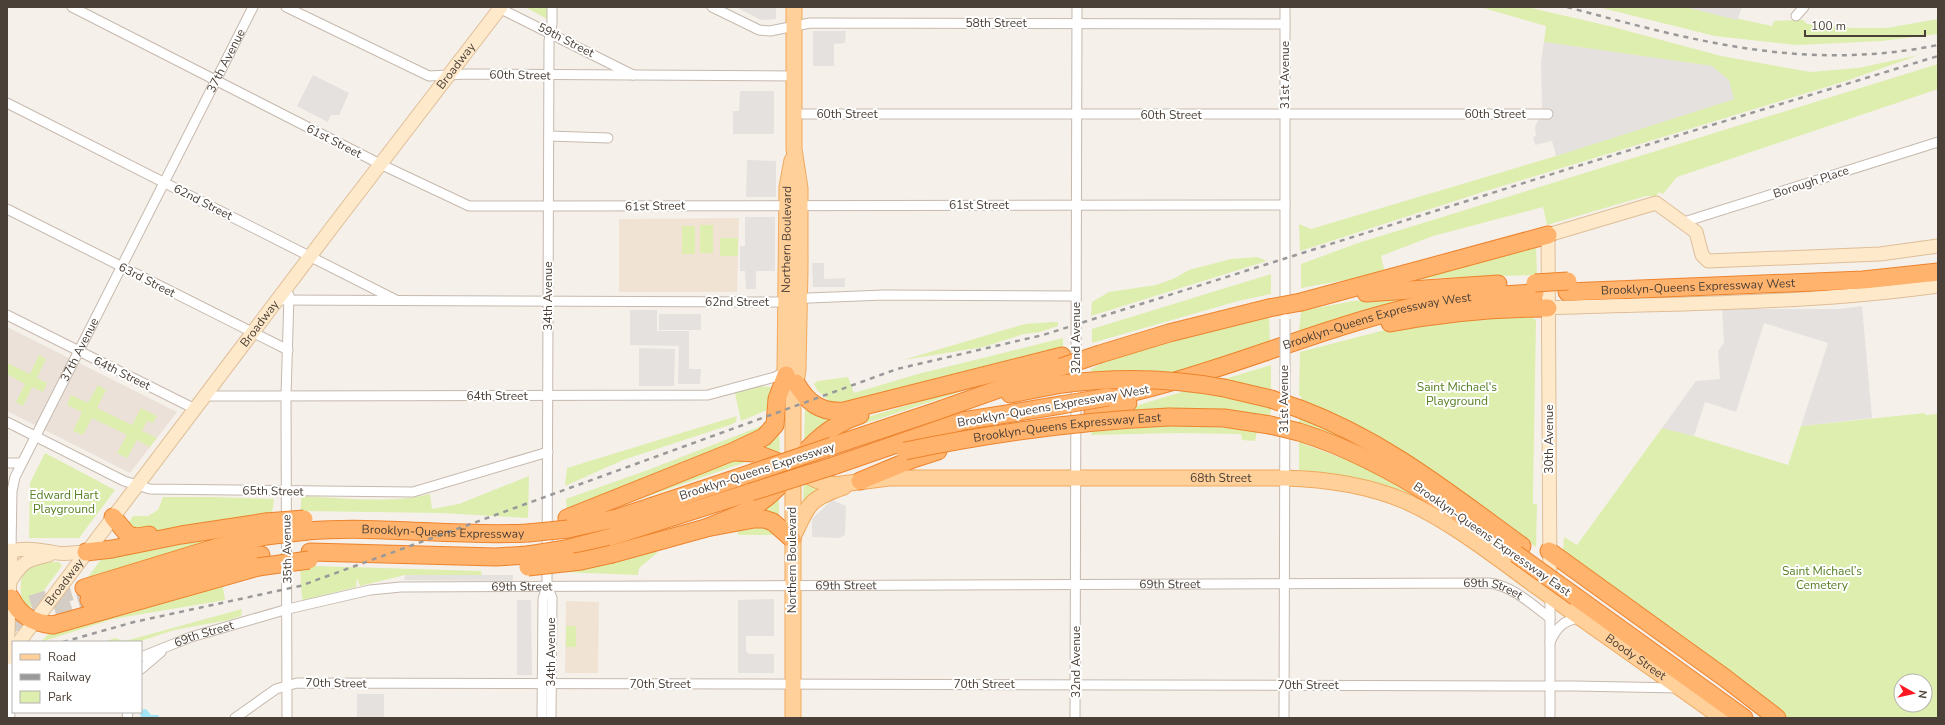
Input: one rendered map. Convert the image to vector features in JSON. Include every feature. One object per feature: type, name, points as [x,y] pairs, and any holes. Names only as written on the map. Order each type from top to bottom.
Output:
[{"type":"highway","points":[[1301,302],[1548,235]]},
{"type":"highway","name":"Brooklyn-Queens Expressway West","points":[[833,466],[963,421],[1061,413],[1108,397],[1141,391],[1376,316],[1425,304],[1469,298],[1541,294],[1568,287],[1845,270],[1938,261]]},
{"type":"highway","name":"Brooklyn-Queens Expressway West","points":[[1568,287],[1855,281],[1938,272]]},
{"type":"highway","name":"Brooklyn-Queens Expressway West","points":[[934,412],[1061,362],[1100,350],[1269,308],[1301,302],[1400,289],[1541,294]]},
{"type":"highway","points":[[567,523],[760,440],[773,430],[776,421],[777,399],[789,376],[810,403],[818,408],[830,411],[851,410],[1061,362]]},
{"type":"highway","points":[[860,481],[930,452],[1027,429],[1061,413],[1093,413],[1154,394],[1202,372]]},
{"type":"highway","name":"Brooklyn-Queens Expressway East","points":[[934,412],[1062,384],[1103,380],[1148,379],[1224,388],[1271,399],[1300,409],[1344,427],[1384,448],[1426,476],[1519,550],[1579,593],[1762,718]]},
{"type":"highway","points":[[706,528],[738,516],[757,505],[776,490],[814,441],[831,428],[907,396]]},
{"type":"highway","name":"Brooklyn-Queens Expressway","points":[[833,466],[596,542],[566,549],[528,561],[473,565],[425,555],[344,552],[259,561],[233,559],[87,594],[266,529],[306,525],[354,529],[462,533],[528,529],[617,518],[934,412]]},
{"type":"highway","name":"Brooklyn-Queens Expressway East","points":[[833,466],[905,451],[1027,429],[1085,422],[1169,417],[1224,418],[1270,425],[1299,432],[1340,446],[1410,482],[1459,514],[1519,550]]},
{"type":"highway","points":[[732,452],[755,453],[792,468]]},
{"type":"highway","points":[[112,517],[125,533],[132,537],[164,532],[181,535]]},
{"type":"highway","points":[[528,561],[581,561],[706,528],[748,520],[764,519],[773,522],[792,539]]},
{"type":"highway","points":[[86,552],[112,549],[181,535],[266,529]]},
{"type":"highway","points":[[1549,551],[1719,674],[1777,718]]},
{"type":"highway","points":[[9,599],[32,625],[62,623],[259,561]]},
{"type":"highway","name":"Brooklyn-Queens Expressway East","points":[[1579,593],[1744,718]]},
{"type":"main road","name":"Northern Boulevard","points":[[793,718],[793,402],[789,376],[798,370],[793,300],[793,206],[800,188],[794,149],[794,7]]},
{"type":"main road","points":[[792,468],[828,484],[860,481]]},
{"type":"main road","name":"68th Street","points":[[860,481],[889,478],[1076,480],[1284,478],[1308,479],[1357,486],[1405,501],[1425,511],[1484,548],[1550,596]]},
{"type":"main road","points":[[792,539],[807,508],[813,501],[824,495],[860,481]]},
{"type":"main road","name":"Boody Street","points":[[1550,596],[1722,718]]},
{"type":"street","name":"61st Street","points":[[72,7],[380,164],[469,206],[1285,205]]},
{"type":"street","name":"37th Avenue","points":[[10,718],[11,697],[7,658],[11,580],[9,551],[13,486],[22,463],[253,7]]},
{"type":"street","name":"60th Street","points":[[286,7],[429,76],[794,76]]},
{"type":"street","name":"Broadway","points":[[20,641],[252,332],[283,300],[289,283],[499,7]]},
{"type":"street","name":"59th Street","points":[[499,7],[634,76]]},
{"type":"street","name":"34th Avenue","points":[[542,718],[547,683],[552,598],[546,586],[548,452],[549,41],[551,33],[552,7]]},
{"type":"street","name":"58th Street","points":[[712,7],[759,30],[770,31],[810,23],[1285,24]]},
{"type":"street","name":"32nd Avenue","points":[[1076,718],[1077,7]]},
{"type":"street","name":"31st Avenue","points":[[1284,718],[1285,7]]},
{"type":"street","points":[[1796,16],[1804,7]]},
{"type":"street","name":"62nd Street","points":[[7,103],[398,301]]},
{"type":"street","name":"60th Street","points":[[794,114],[1548,114]]},
{"type":"street","points":[[549,136],[608,138]]},
{"type":"street","name":"Borough Place","points":[[1684,222],[1938,142]]},
{"type":"street","points":[[1548,235],[1656,203],[1696,232],[1700,250],[1704,259],[1708,261],[1864,254],[1938,246]]},
{"type":"street","name":"63rd Street","points":[[7,209],[288,350]]},
{"type":"street","name":"30th Avenue","points":[[1548,235],[1541,294],[1550,596],[1550,718]]},
{"type":"street","name":"Brooklyn-Queens Expressway West","points":[[1541,294],[1812,298],[1904,291],[1938,286]]},
{"type":"street","name":"62nd Street","points":[[283,300],[778,302],[884,295],[1076,296]]},
{"type":"street","name":"35th Avenue","points":[[283,300],[288,350],[286,396],[288,609],[287,718]]},
{"type":"street","name":"64th Street","points":[[7,315],[195,409]]},
{"type":"street","name":"64th Street","points":[[205,396],[708,395],[775,377],[789,376]]},
{"type":"street","name":"65th Street","points":[[7,422],[136,485],[150,489],[414,492],[548,452]]},
{"type":"street","points":[[7,463],[22,463]]},
{"type":"street","points":[[9,551],[38,550],[58,553],[86,552]]},
{"type":"street","points":[[11,580],[20,566],[28,560],[58,553]]},
{"type":"street","name":"69th Street","points":[[142,657],[163,650],[191,637],[288,609],[382,588],[792,584],[1501,584],[1510,588],[1550,618]]},
{"type":"street","name":"30th Avenue","points":[[1550,643],[1560,625],[1567,620],[1582,618]]},
{"type":"street","points":[[25,641],[32,625]]},
{"type":"street","points":[[142,668],[163,650]]},
{"type":"street","name":"70th Street","points":[[235,718],[276,689],[297,683],[1076,684],[1681,688]]},
{"type":"street","name":"34th Avenue","points":[[547,683],[551,718]]},
{"type":"shaded area","points":[[736,7],[776,7],[776,19],[761,20]]},
{"type":"shaded area","points":[[1685,7],[1740,7],[1742,8],[1737,20]]},
{"type":"shaded area","points":[[813,31],[846,31],[845,43],[834,44],[834,66],[813,66]]},
{"type":"shaded area","points":[[1544,42],[1712,66],[1729,80],[1734,99],[1556,156],[1552,141],[1535,145],[1533,137],[1536,136],[1535,127],[1542,112],[1541,61]]},
{"type":"shaded area","points":[[313,75],[349,93],[339,115],[331,115],[328,122],[297,106]]},
{"type":"shaded area","points":[[740,91],[774,91],[774,134],[733,134],[733,111],[739,111]]},
{"type":"shaded area","points":[[747,160],[776,161],[776,197],[746,197]]},
{"type":"shaded area","points":[[745,217],[775,217],[775,271],[756,271],[756,289],[746,289],[745,271],[740,271],[740,246],[745,246]]},
{"type":"shaded area","points":[[739,218],[737,292],[619,292],[619,219]]},
{"type":"shaded area","points":[[812,263],[824,263],[824,279],[845,278],[845,287],[813,287]]},
{"type":"shaded area","points":[[1862,306],[1872,418],[1801,426],[1828,343],[1764,323],[1736,412],[1705,402],[1694,436],[1662,428],[1696,381],[1720,379],[1718,351],[1724,343],[1722,309],[1839,309]]},
{"type":"shaded area","points":[[630,310],[657,310],[657,331],[689,331],[689,369],[701,369],[700,384],[678,384],[679,346],[630,345]]},
{"type":"shaded area","points":[[659,314],[701,314],[701,330],[659,330]]},
{"type":"shaded area","points":[[7,327],[177,412],[130,473],[7,411]]},
{"type":"shaded area","points":[[639,348],[675,349],[674,386],[639,386]]},
{"type":"shaded area","points":[[832,500],[846,506],[845,535],[839,538],[812,537],[812,519]]},
{"type":"shaded area","points":[[405,575],[513,575],[513,581],[404,580]]},
{"type":"shaded area","points":[[774,599],[774,636],[746,636],[746,651],[749,654],[774,654],[774,673],[738,673],[738,600]]},
{"type":"shaded area","points":[[517,600],[531,600],[532,675],[517,675]]},
{"type":"shaded area","points":[[566,601],[599,602],[598,673],[565,673]]},
{"type":"shaded area","points":[[357,694],[384,694],[384,718],[357,718]]},
{"type":"green space","points":[[525,7],[549,7],[549,20]]},
{"type":"green space","points":[[1480,7],[1527,7],[1609,26],[1721,56],[1810,72],[1858,68],[1919,55],[1846,81],[1486,191],[1300,251],[1299,224],[1311,229],[1556,156],[1734,99],[1712,66],[1544,42],[1546,26]]},
{"type":"green space","points":[[1598,7],[1685,7],[1772,26],[1774,21],[1803,20],[1807,24],[1853,28],[1887,28],[1938,19],[1938,34],[1882,41],[1797,45],[1715,36]]},
{"type":"green space","points":[[1938,64],[1938,89],[1677,177],[1663,194],[1659,192],[1656,196],[1646,196],[1547,225],[1543,207],[1433,236],[1381,256],[1385,273],[1301,288],[1301,264],[1358,243]]},
{"type":"green space","points":[[700,225],[713,225],[713,253],[700,253]]},
{"type":"green space","points":[[682,226],[695,226],[695,254],[682,254]]},
{"type":"green space","points":[[720,238],[738,238],[738,256],[720,256]]},
{"type":"green space","points":[[1536,243],[1537,275],[1436,278],[1388,282]]},
{"type":"green space","points":[[1257,257],[1267,261],[1091,316],[1092,302],[1109,292],[1156,285],[1173,279],[1189,270],[1231,259]]},
{"type":"green space","points":[[1271,274],[1271,294],[1238,301],[1092,343],[1092,329]]},
{"type":"green space","points":[[1422,295],[1421,298],[1299,332],[1301,311],[1353,301]]},
{"type":"green space","name":"Saint Michael's Playground","points":[[1535,313],[1533,318],[1536,320],[1533,504],[1537,504],[1536,547],[1383,440],[1345,419],[1300,400],[1302,398],[1299,395],[1300,352],[1408,324]]},
{"type":"green space","points":[[1269,316],[1270,343],[1199,366],[1094,391],[1091,369],[1111,360],[1155,344]]},
{"type":"green space","points":[[1058,322],[1058,326],[1040,332],[1024,334],[983,347],[903,360],[1025,324]]},
{"type":"green space","points":[[1063,338],[1063,350],[1031,359],[976,369],[942,380],[905,387],[857,401],[832,404],[817,390],[814,384],[818,381],[848,377],[854,393],[918,374]]},
{"type":"green space","points":[[39,355],[46,359],[37,378],[47,383],[43,392],[32,387],[23,406],[16,402],[25,384],[7,374],[7,363],[30,374]]},
{"type":"green space","points":[[1271,365],[1271,390],[1226,380],[1224,388],[1271,407],[1270,418],[1169,425],[1229,428],[1257,432],[1255,441],[1242,440],[1241,434],[1177,433],[1091,435],[1096,418]]},
{"type":"green space","points":[[98,385],[106,390],[97,408],[132,425],[141,408],[157,416],[153,423],[147,421],[142,431],[157,438],[150,447],[137,440],[127,458],[117,453],[127,435],[92,418],[83,435],[73,431],[82,412],[67,405],[71,395],[88,403]]},
{"type":"green space","points":[[754,386],[772,387],[772,408],[741,421],[735,393]]},
{"type":"green space","points":[[963,389],[963,391],[833,434],[847,423]]},
{"type":"green space","points":[[805,408],[830,420],[804,445]]},
{"type":"green space","name":"Saint Michael’s Cemetery","points":[[1925,413],[1925,415],[1938,414],[1938,718],[1785,718],[1563,552],[1564,537],[1577,545],[1662,428],[1694,436],[1788,465],[1801,426]]},
{"type":"green space","points":[[737,416],[736,422],[730,425],[623,460],[565,486],[567,468]]},
{"type":"green space","points":[[1299,417],[1346,436],[1402,469],[1299,425]]},
{"type":"green space","points":[[769,423],[767,431],[567,511],[566,499],[648,470]]},
{"type":"green space","points":[[779,433],[780,457],[757,449]]},
{"type":"green space","points":[[1299,442],[1362,466],[1423,501],[1390,490],[1299,473]]},
{"type":"green space","name":"Edward Hart Playground","points":[[45,453],[115,490],[79,538],[29,538],[30,483]]},
{"type":"green space","points":[[726,460],[752,460],[614,508]]},
{"type":"green space","points":[[529,476],[528,518],[442,513],[301,511],[301,496],[382,500],[430,494],[432,509],[459,504]]},
{"type":"green space","points":[[804,477],[825,488],[803,504]]},
{"type":"green space","points":[[163,497],[274,499],[272,514],[236,522],[207,522],[140,534],[128,524],[133,516],[148,516],[158,510]]},
{"type":"green space","points":[[775,498],[779,498],[779,521],[759,514]]},
{"type":"green space","points":[[767,524],[774,535],[738,535],[738,531],[710,532]]},
{"type":"green space","points":[[204,540],[202,543],[85,581],[102,558]]},
{"type":"green space","points":[[658,547],[657,553],[639,568],[638,575],[562,572],[561,569]]},
{"type":"green space","points":[[36,562],[59,562],[62,566],[29,610],[22,607],[21,581],[25,571]]},
{"type":"green space","points":[[315,566],[481,571],[482,575],[405,575],[360,586],[357,578],[356,587],[304,600],[302,599],[300,568]]},
{"type":"green space","points":[[222,582],[225,600],[113,619],[42,641],[50,632],[65,631]]},
{"type":"green space","points":[[242,609],[241,616],[229,620],[174,630],[141,641],[125,641]]},
{"type":"green space","points":[[566,626],[576,626],[576,647],[566,647]]},
{"type":"green space","points":[[115,638],[125,641],[107,641]]},
{"type":"water","points":[[146,709],[151,715],[158,715],[160,718],[142,718],[140,715],[142,710]]},
{"type":"tunnel","points":[[7,611],[84,588]]},
{"type":"tunnel","points":[[7,625],[89,600]]},
{"type":"railway","points":[[1567,7],[1614,20],[1705,41],[1750,49],[1796,54],[1842,55],[1889,53],[1938,45]]},
{"type":"railway","points":[[67,641],[134,622],[300,586],[897,369],[1043,335],[1568,169],[1938,56]]}]
